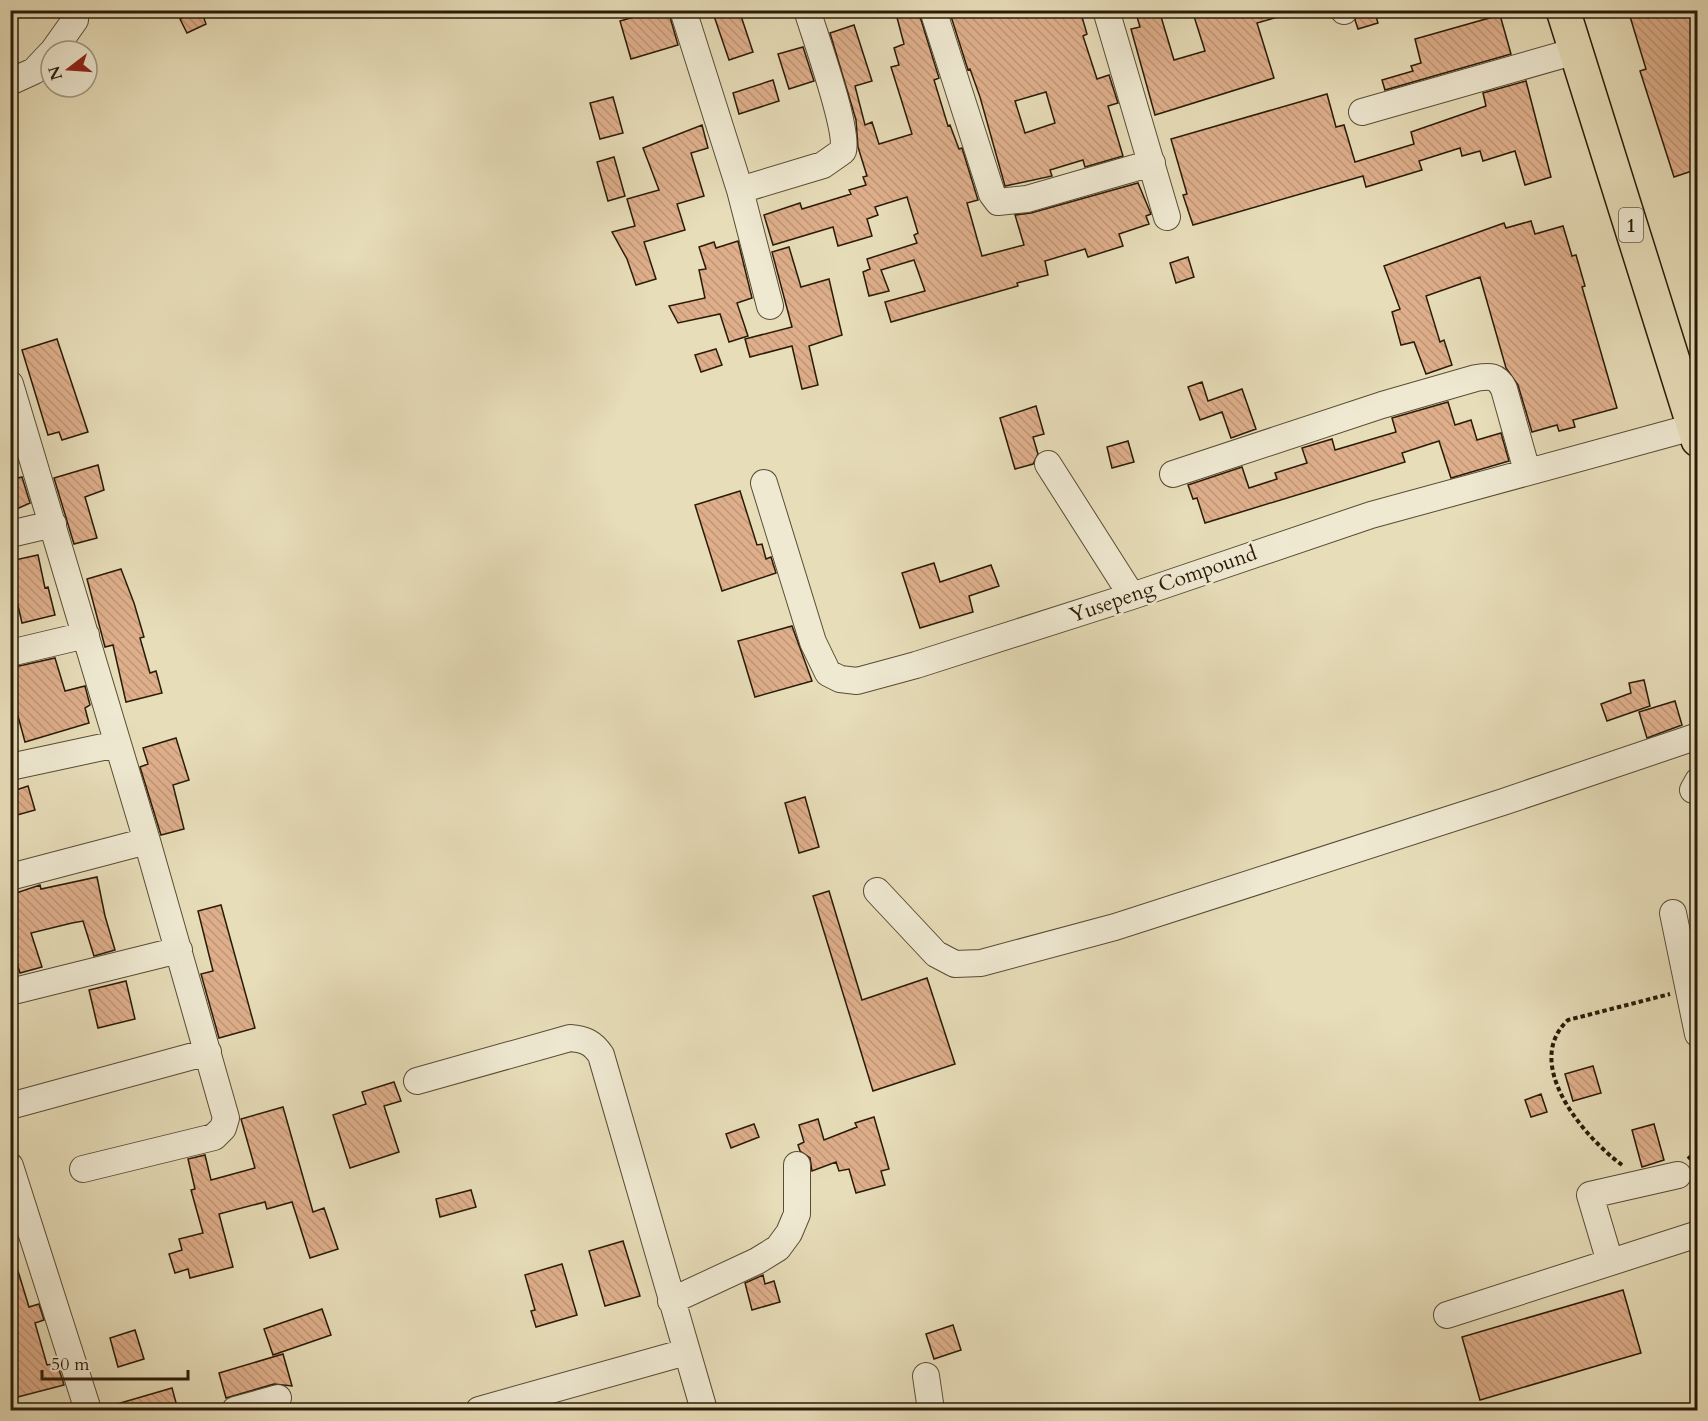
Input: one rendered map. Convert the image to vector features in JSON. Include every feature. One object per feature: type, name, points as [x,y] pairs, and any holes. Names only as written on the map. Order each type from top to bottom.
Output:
[{"type":"main road","name":"1","points":[[1563,10],[1690,387],[1695,433]]},
{"type":"street","points":[[683,10],[740,190],[770,306]]},
{"type":"street","points":[[740,190],[823,165],[843,151],[844,133],[807,10]]},
{"type":"street","points":[[933,10],[992,194],[998,202],[1027,199],[1152,163]]},
{"type":"street","points":[[1106,10],[1167,217]]},
{"type":"street","points":[[61,39],[75,20]]},
{"type":"street","points":[[1362,112],[1576,51]]},
{"type":"street","points":[[10,82],[34,71],[39,66]]},
{"type":"street","points":[[1173,474],[1382,405],[1476,378],[1492,376],[1500,380],[1504,389],[1527,471]]},
{"type":"street","points":[[10,384],[16,422],[52,524],[86,635],[226,1118],[224,1128],[214,1137],[83,1169]]},
{"type":"street","name":"Yusepeng Compound","points":[[764,483],[813,642],[828,673],[840,679],[857,681],[916,665],[1132,596],[1359,519],[1527,471],[1695,433]]},
{"type":"street","points":[[1048,464],[1132,596]]},
{"type":"street","points":[[10,534],[52,524]]},
{"type":"street","points":[[10,653],[86,635]]},
{"type":"street","points":[[877,891],[936,954],[955,964],[981,963],[1115,927],[1503,802],[1698,736]]},
{"type":"street","points":[[10,767],[117,744]]},
{"type":"street","points":[[10,877],[147,841]]},
{"type":"street","points":[[1673,913],[1693,988],[1698,1034]]},
{"type":"street","points":[[10,992],[179,950]]},
{"type":"street","points":[[417,1081],[570,1038],[580,1038],[595,1047],[601,1055],[704,1410]]},
{"type":"street","points":[[10,1106],[207,1052]]},
{"type":"street","points":[[671,1301],[757,1261],[778,1248],[789,1233],[797,1214],[797,1165]]},
{"type":"street","points":[[10,1166],[88,1410]]},
{"type":"street","points":[[1610,1262],[1590,1196],[1678,1175]]},
{"type":"street","points":[[1447,1315],[1698,1234]]},
{"type":"street","points":[[479,1410],[686,1352]]},
{"type":"street","points":[[926,1376],[931,1410]]},
{"type":"street","points":[[235,1410],[278,1398]]},
{"type":"path","points":[[1612,1158],[1588,1135],[1568,1109],[1555,1082],[1552,1051],[1559,1028],[1568,1020],[1579,1016],[1693,988]]},
{"type":"building","points":[[195,10],[201,10],[206,24],[187,33],[180,19]]},
{"type":"building","points":[[658,10],[668,10],[678,45],[631,59],[620,21]]},
{"type":"building","points":[[712,10],[739,10],[753,52],[729,60]]},
{"type":"building","points":[[895,10],[918,10],[939,78],[934,80],[948,126],[950,125],[959,149],[962,148],[978,200],[967,203],[982,256],[1024,245],[1015,215],[1031,213],[1138,183],[1151,214],[1146,216],[1149,224],[1119,234],[1123,246],[1088,257],[1085,249],[1045,261],[1048,275],[1017,283],[1018,286],[891,322],[885,302],[925,291],[914,260],[881,270],[889,291],[869,296],[863,272],[870,269],[867,259],[917,243],[914,235],[918,233],[907,197],[875,207],[878,215],[867,219],[872,236],[838,246],[833,227],[773,245],[764,215],[800,203],[802,209],[851,194],[849,190],[866,185],[863,177],[867,176],[858,147],[856,120],[830,33],[854,25],[872,81],[855,86],[865,125],[872,122],[879,144],[912,134],[891,67],[899,65],[894,48],[904,44]]},
{"type":"building","points":[[949,10],[1005,10],[1007,17],[1029,10],[1080,10],[1087,34],[1083,36],[1097,79],[1109,75],[1118,103],[1108,106],[1123,156],[1085,167],[1083,160],[1050,170],[1052,176],[1005,186],[980,97],[970,69],[968,70]],"holes":[[[1046,92],[1055,123],[1025,133],[1015,101]]]},
{"type":"building","points":[[1135,10],[1159,10],[1174,60],[1205,51],[1192,10],[1284,10],[1285,15],[1257,23],[1274,78],[1155,115],[1131,29],[1140,27]]},
{"type":"building","points":[[1359,10],[1374,10],[1378,23],[1358,29],[1355,20]]},
{"type":"building","points":[[1628,10],[1698,10],[1698,169],[1674,177],[1640,71],[1646,69]]},
{"type":"building","points":[[1500,15],[1511,54],[1385,90],[1382,80],[1413,71],[1411,66],[1421,63],[1415,39]]},
{"type":"building","points":[[803,47],[814,81],[789,89],[778,54]]},
{"type":"building","points":[[773,80],[779,101],[739,114],[733,93]]},
{"type":"building","points":[[1526,81],[1551,177],[1525,185],[1515,151],[1483,161],[1480,151],[1462,156],[1460,148],[1419,161],[1422,170],[1366,187],[1363,176],[1193,225],[1183,195],[1187,194],[1171,139],[1327,94],[1336,127],[1344,125],[1355,162],[1414,144],[1411,132],[1486,106],[1483,93]]},
{"type":"building","points":[[613,97],[623,133],[600,139],[590,103]]},
{"type":"building","points":[[702,125],[708,148],[691,153],[704,196],[677,204],[685,230],[644,242],[656,279],[636,285],[627,259],[612,232],[635,226],[627,199],[659,190],[643,148]]},
{"type":"building","points":[[614,157],[625,196],[608,201],[597,162]]},
{"type":"building","points":[[1531,221],[1535,234],[1563,226],[1572,256],[1576,255],[1585,286],[1582,287],[1617,408],[1573,420],[1575,427],[1559,431],[1557,425],[1532,432],[1518,385],[1506,368],[1480,277],[1426,296],[1440,342],[1444,340],[1452,365],[1426,374],[1414,342],[1401,345],[1392,312],[1400,309],[1384,266],[1504,223],[1506,228]]},
{"type":"building","points":[[738,241],[752,298],[737,303],[748,336],[729,342],[720,314],[678,323],[669,306],[705,298],[699,270],[706,269],[699,247],[714,242],[716,248]]},
{"type":"building","points":[[789,247],[801,287],[829,279],[842,335],[809,346],[818,385],[802,389],[792,346],[750,357],[745,339],[792,327],[772,252]]},
{"type":"building","points":[[1188,257],[1194,277],[1176,283],[1170,263]]},
{"type":"building","points":[[57,339],[88,432],[62,440],[59,432],[48,435],[22,350]]},
{"type":"building","points":[[716,349],[722,365],[701,372],[695,355]]},
{"type":"building","points":[[1202,382],[1208,401],[1242,389],[1256,429],[1231,438],[1222,412],[1200,420],[1188,387]]},
{"type":"building","points":[[1448,402],[1455,425],[1471,420],[1477,440],[1501,433],[1509,461],[1451,478],[1439,441],[1402,453],[1405,462],[1205,523],[1197,498],[1193,499],[1188,485],[1242,467],[1249,488],[1277,479],[1275,473],[1307,463],[1302,448],[1332,439],[1335,450],[1396,432],[1392,418]]},
{"type":"building","points":[[1036,406],[1044,434],[1033,437],[1038,454],[1033,464],[1015,469],[1000,418]]},
{"type":"building","points":[[1128,441],[1134,462],[1112,468],[1107,447]]},
{"type":"building","points":[[98,465],[104,490],[85,497],[97,538],[74,544],[54,478]]},
{"type":"building","points":[[22,477],[30,503],[10,512],[10,480]]},
{"type":"building","points":[[740,491],[757,545],[762,544],[766,559],[771,557],[776,573],[722,591],[695,505]]},
{"type":"building","points":[[38,555],[45,588],[48,587],[55,615],[22,623],[13,584],[10,584],[10,561]]},
{"type":"building","points":[[934,563],[940,582],[991,565],[999,586],[969,596],[973,612],[920,628],[902,573]]},
{"type":"building","points":[[121,569],[144,637],[140,638],[150,673],[156,671],[162,693],[126,702],[113,645],[105,647],[87,579]]},
{"type":"building","points":[[792,626],[812,681],[755,697],[738,641]]},
{"type":"building","points":[[55,658],[65,691],[85,686],[90,705],[85,708],[89,723],[25,742],[15,705],[10,706],[10,668]]},
{"type":"building","points":[[1644,680],[1650,706],[1607,721],[1601,704],[1631,693],[1629,683]]},
{"type":"building","points":[[1675,701],[1682,725],[1647,738],[1639,712]]},
{"type":"building","points":[[176,738],[189,780],[173,785],[184,829],[161,835],[140,767],[148,764],[143,748]]},
{"type":"building","points":[[28,786],[35,810],[10,817],[10,792]]},
{"type":"building","points":[[805,797],[819,847],[799,853],[785,803]]},
{"type":"building","points":[[97,877],[115,950],[94,956],[83,921],[72,923],[31,933],[42,967],[20,973],[10,941],[10,895],[40,885],[41,889]]},
{"type":"building","points":[[829,891],[862,1000],[927,978],[955,1064],[873,1091],[813,896]]},
{"type":"building","points":[[221,905],[255,1028],[219,1038],[201,974],[213,971],[198,911]]},
{"type":"building","points":[[126,981],[135,1019],[98,1028],[89,990]]},
{"type":"building","points":[[1593,1066],[1601,1093],[1573,1101],[1565,1074]]},
{"type":"building","points":[[394,1082],[401,1101],[384,1106],[399,1152],[350,1168],[333,1115],[366,1104],[362,1092]]},
{"type":"building","points":[[1541,1094],[1547,1112],[1531,1117],[1525,1100]]},
{"type":"building","points":[[283,1107],[313,1212],[324,1208],[338,1249],[310,1258],[292,1202],[267,1209],[265,1202],[219,1214],[233,1267],[190,1278],[188,1269],[175,1273],[169,1254],[182,1250],[179,1239],[203,1233],[191,1190],[195,1189],[188,1159],[205,1155],[211,1180],[255,1168],[241,1119]]},
{"type":"building","points":[[874,1117],[889,1169],[881,1171],[885,1185],[856,1193],[849,1169],[839,1171],[836,1162],[812,1171],[810,1158],[800,1151],[798,1145],[804,1142],[799,1125],[818,1119],[824,1140],[857,1127],[855,1123]]},
{"type":"building","points":[[754,1124],[759,1137],[731,1148],[726,1134]]},
{"type":"building","points":[[1654,1124],[1664,1160],[1642,1167],[1632,1130]]},
{"type":"building","points":[[471,1190],[476,1207],[440,1217],[436,1199]]},
{"type":"building","points":[[623,1241],[640,1296],[605,1306],[589,1251]]},
{"type":"building","points":[[14,1258],[29,1307],[39,1304],[44,1320],[35,1323],[47,1365],[57,1363],[64,1385],[10,1399],[10,1259]]},
{"type":"building","points":[[562,1264],[577,1315],[536,1327],[531,1311],[535,1310],[525,1275]]},
{"type":"building","points":[[763,1275],[765,1284],[774,1281],[780,1302],[752,1310],[745,1283]]},
{"type":"building","points":[[1623,1290],[1641,1353],[1480,1400],[1462,1337]]},
{"type":"building","points":[[322,1309],[331,1335],[273,1355],[264,1329]]},
{"type":"building","points":[[953,1325],[961,1350],[934,1359],[926,1334]]},
{"type":"building","points":[[135,1330],[144,1359],[118,1367],[110,1338]]},
{"type":"building","points":[[283,1354],[292,1386],[274,1384],[226,1398],[219,1373]]},
{"type":"building","points":[[172,1388],[178,1410],[111,1410],[110,1406]]}]
